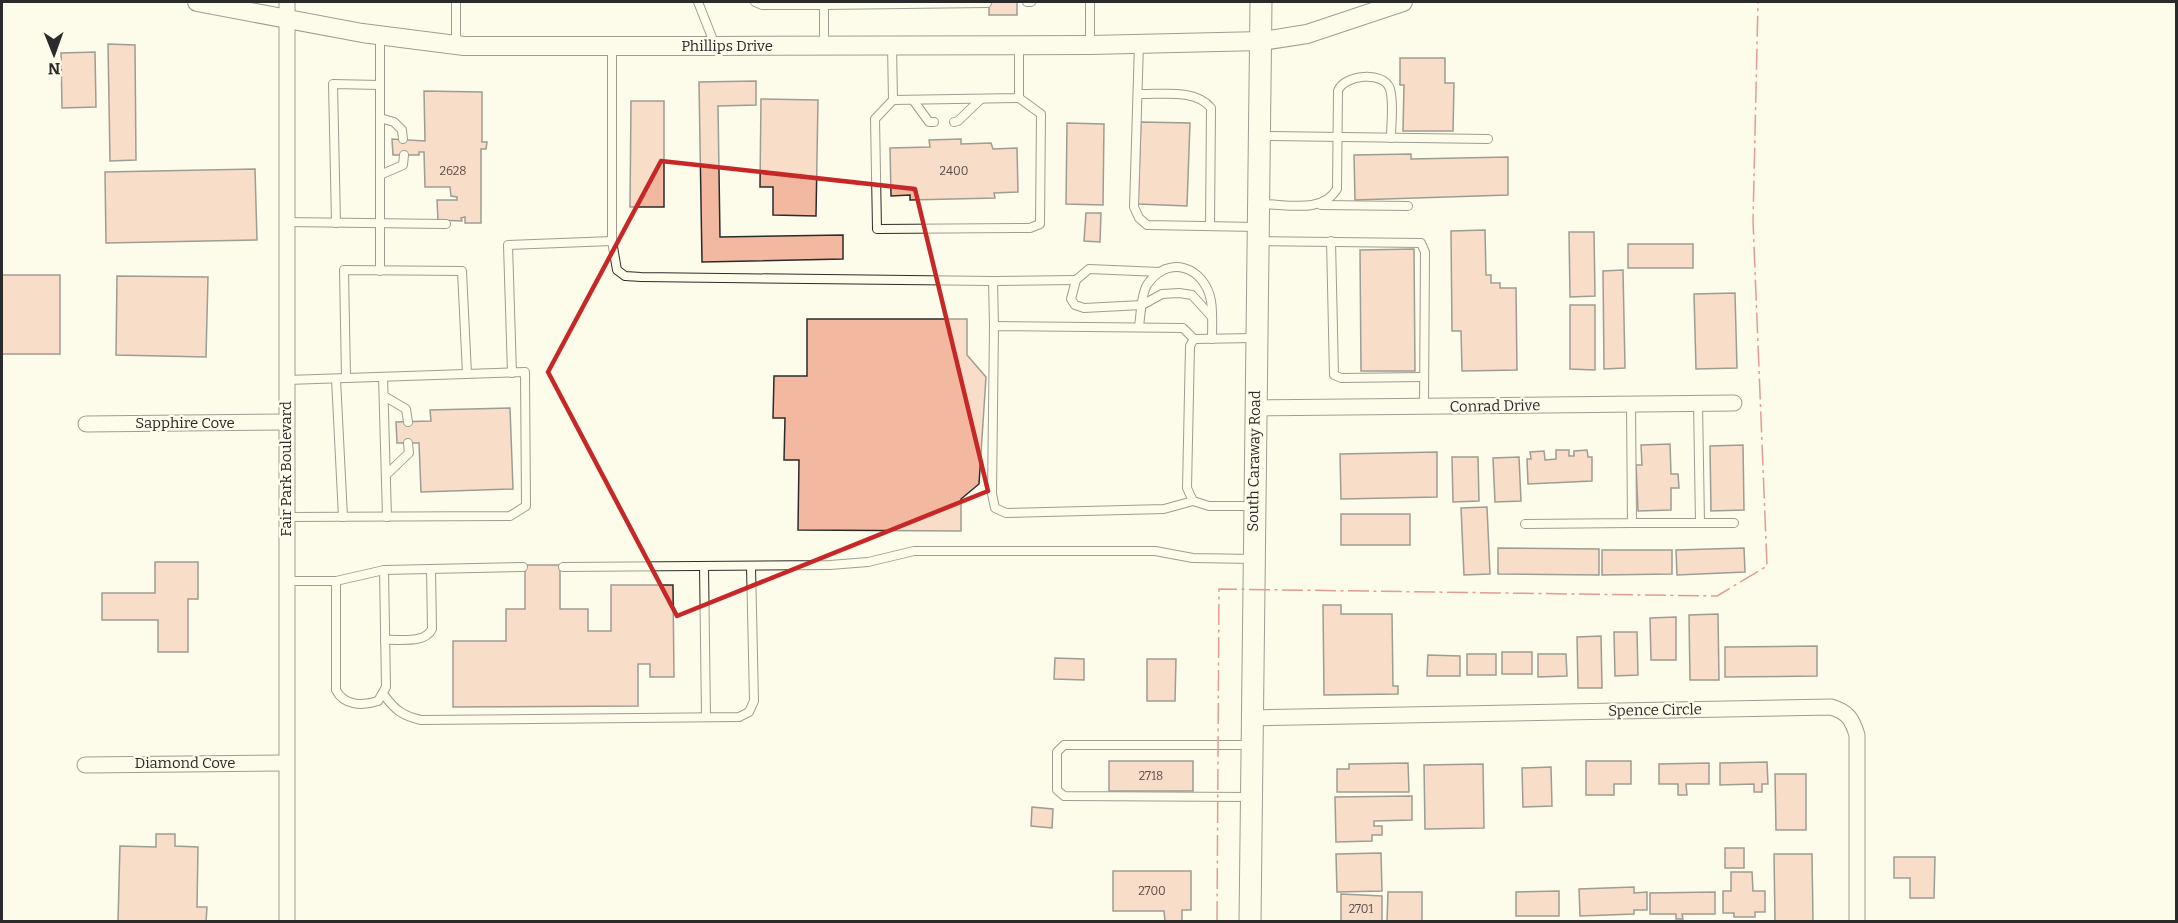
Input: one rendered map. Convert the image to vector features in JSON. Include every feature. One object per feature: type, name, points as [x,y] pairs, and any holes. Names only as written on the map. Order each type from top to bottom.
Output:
[{"type":"main road","name":"South Caraway Road","points":[[1250,921],[1250,718],[1261,2]]},
{"type":"street","name":"Phillips Drive","points":[[196,2],[287,9],[380,36],[456,45],[612,46],[1090,45],[1262,41],[1307,34],[1402,2]]},
{"type":"street","name":"Fair Park Boulevard","points":[[287,9],[285,222],[287,921]]},
{"type":"street","name":"Conrad Drive","points":[[1255,408],[1734,403]]},
{"type":"street","name":"Sapphire Cove","points":[[86,423],[285,422]]},
{"type":"street","name":"Spence Circle","points":[[1250,718],[1820,707],[1841,710],[1852,719],[1857,735],[1857,921]]},
{"type":"street","name":"Diamond Cove","points":[[85,765],[286,763]]},
{"type":"lane","points":[[456,2],[456,45]]},
{"type":"lane","points":[[698,2],[716,46]]},
{"type":"lane","points":[[755,2],[762,5],[987,3]]},
{"type":"lane","points":[[1090,2],[1090,45]]},
{"type":"lane","points":[[824,5],[824,46]]},
{"type":"lane","points":[[380,36],[380,271]]},
{"type":"lane","points":[[1139,44],[1134,207],[1139,218],[1147,225],[1210,226],[1258,234],[1331,241],[1414,241],[1423,246],[1424,408]]},
{"type":"lane","points":[[1019,45],[1019,98]]},
{"type":"lane","points":[[612,46],[612,241],[616,270],[625,276],[1076,280]]},
{"type":"lane","points":[[892,46],[893,100],[875,119],[878,229],[1030,228],[1040,224],[1041,114],[1019,98],[893,100]]},
{"type":"lane","points":[[1319,205],[1331,199],[1337,189],[1340,84],[1348,79],[1377,78],[1385,81],[1390,89],[1391,138]]},
{"type":"lane","points":[[336,223],[333,84],[380,85]]},
{"type":"lane","points":[[1138,94],[1195,95],[1211,108],[1210,226]]},
{"type":"lane","points":[[954,122],[958,122],[981,99]]},
{"type":"lane","points":[[912,100],[929,123],[934,122]]},
{"type":"lane","points":[[380,118],[394,122],[402,130],[403,139]]},
{"type":"lane","points":[[1260,136],[1488,139]]},
{"type":"lane","points":[[380,175],[403,165],[404,155]]},
{"type":"lane","points":[[1259,204],[1408,206]]},
{"type":"lane","points":[[285,222],[446,224]]},
{"type":"lane","points":[[512,373],[508,245],[612,241]]},
{"type":"lane","points":[[1331,241],[1334,375],[1348,378],[1424,377]]},
{"type":"lane","points":[[1211,316],[1192,295],[1179,293],[1162,294],[1142,305],[1084,308],[1075,305],[1071,298],[1076,280],[1089,269],[1160,272],[1183,266],[1196,272],[1211,301],[1212,339]]},
{"type":"lane","points":[[346,378],[344,270],[462,271],[468,375]]},
{"type":"lane","points":[[1139,326],[1146,286],[1160,272]]},
{"type":"lane","points":[[993,281],[992,494],[995,508],[1006,513],[1164,509],[1193,501],[1209,506],[1254,506]]},
{"type":"lane","points":[[994,326],[1183,328],[1194,339],[1256,338]]},
{"type":"lane","points":[[1193,501],[1186,488],[1190,346],[1194,339]]},
{"type":"lane","points":[[285,380],[525,372],[526,506],[510,516],[286,517]]},
{"type":"lane","points":[[383,377],[387,517]]},
{"type":"lane","points":[[336,379],[343,517]]},
{"type":"lane","points":[[384,396],[406,409],[408,422]]},
{"type":"lane","points":[[1698,403],[1700,524]]},
{"type":"lane","points":[[1631,404],[1632,523]]},
{"type":"lane","points":[[386,475],[409,453],[408,443]]},
{"type":"lane","points":[[1525,524],[1734,523]]},
{"type":"lane","points":[[563,567],[751,566],[867,562],[914,551],[1155,551],[1193,558],[1253,560]]},
{"type":"lane","points":[[704,566],[706,717]]},
{"type":"lane","points":[[384,570],[384,695],[393,708],[405,717],[421,720],[739,717],[749,712],[754,701],[751,566]]},
{"type":"lane","points":[[286,581],[336,581],[384,570],[523,567]]},
{"type":"lane","points":[[385,640],[422,639],[429,635],[432,629],[431,569]]},
{"type":"lane","points":[[336,581],[336,690],[340,698],[351,704],[371,704],[384,695]]},
{"type":"lane","points":[[1250,745],[1064,745],[1057,752],[1057,790],[1062,796],[1250,798]]},
{"type":"highlighted area","points":[[661,161],[915,189],[988,491],[677,616],[548,372]]},
{"type":"building","points":[[989,2],[1017,2],[1017,15],[989,15]]},
{"type":"building","points":[[108,44],[135,45],[136,160],[110,161]]},
{"type":"building","points":[[95,52],[96,107],[62,108],[61,53]]},
{"type":"building","points":[[1400,58],[1445,58],[1445,83],[1454,83],[1453,131],[1403,131],[1404,85],[1400,85]]},
{"type":"building","points":[[756,81],[756,105],[718,106],[720,237],[843,235],[843,259],[702,262],[699,82]]},
{"type":"building","points":[[424,91],[482,92],[482,142],[487,142],[486,149],[481,149],[481,223],[465,223],[465,217],[461,218],[462,221],[438,220],[437,200],[457,200],[457,197],[451,196],[450,187],[425,187],[424,152],[419,152],[419,155],[393,155],[392,139],[425,141]]},
{"type":"building","points":[[761,99],[818,100],[816,216],[773,215],[773,187],[760,187]]},
{"type":"building","points":[[631,101],[664,101],[664,207],[630,207]]},
{"type":"building","points":[[1141,122],[1190,123],[1187,206],[1138,204]]},
{"type":"building","points":[[1067,123],[1104,124],[1103,205],[1066,204]]},
{"type":"building","points":[[961,139],[961,144],[991,143],[993,149],[1017,148],[1018,192],[994,193],[995,198],[910,200],[910,195],[891,196],[890,148],[930,147],[929,140]]},
{"type":"building","points":[[1411,154],[1411,159],[1508,157],[1508,195],[1355,200],[1354,155]]},
{"type":"building","points":[[255,169],[257,240],[106,243],[105,172]]},
{"type":"building","points":[[1086,213],[1101,213],[1100,242],[1084,241]]},
{"type":"building","points":[[1485,230],[1486,275],[1491,275],[1491,283],[1500,283],[1500,288],[1516,288],[1517,370],[1462,371],[1461,331],[1452,331],[1451,231]]},
{"type":"building","points":[[1569,232],[1594,232],[1595,296],[1570,297]]},
{"type":"building","points":[[1628,244],[1693,244],[1693,268],[1628,268]]},
{"type":"building","points":[[1414,249],[1415,371],[1361,371],[1360,250]]},
{"type":"building","points":[[1623,270],[1625,368],[1604,369],[1603,271]]},
{"type":"building","points":[[2,275],[60,275],[60,354],[2,354]]},
{"type":"building","points":[[117,276],[208,277],[206,357],[116,355]]},
{"type":"building","points":[[1735,293],[1737,368],[1696,369],[1694,294]]},
{"type":"building","points":[[1570,305],[1595,305],[1595,370],[1570,369]]},
{"type":"building","points":[[807,319],[967,319],[967,355],[986,377],[979,484],[961,499],[961,531],[798,530],[799,460],[784,460],[785,418],[773,418],[774,376],[807,376]]},
{"type":"building","points":[[510,408],[513,489],[421,492],[419,443],[397,443],[396,422],[431,421],[430,410]]},
{"type":"building","points":[[1670,444],[1671,474],[1678,474],[1679,488],[1671,488],[1671,510],[1638,511],[1636,465],[1642,465],[1641,445]]},
{"type":"building","points":[[1743,445],[1744,510],[1711,511],[1710,446]]},
{"type":"building","points":[[1556,450],[1569,450],[1569,456],[1574,456],[1574,451],[1587,450],[1588,457],[1592,457],[1592,481],[1528,484],[1527,459],[1531,459],[1530,452],[1544,451],[1545,460],[1556,459]]},
{"type":"building","points":[[1437,452],[1437,497],[1341,499],[1340,454]]},
{"type":"building","points":[[1452,457],[1478,457],[1479,501],[1453,502]]},
{"type":"building","points":[[1519,457],[1521,501],[1495,502],[1493,458]]},
{"type":"building","points":[[1487,507],[1490,574],[1464,575],[1461,508]]},
{"type":"building","points":[[1341,514],[1410,514],[1410,545],[1341,545]]},
{"type":"building","points":[[1498,548],[1599,549],[1599,575],[1498,574]]},
{"type":"building","points":[[1744,548],[1745,572],[1677,575],[1676,550]]},
{"type":"building","points":[[1602,550],[1672,550],[1672,574],[1602,575]]},
{"type":"building","points":[[155,562],[198,562],[198,599],[188,599],[188,652],[158,652],[158,620],[102,620],[102,593],[155,593]]},
{"type":"building","points":[[525,565],[560,565],[560,609],[588,609],[588,631],[611,631],[611,585],[673,585],[674,677],[650,677],[650,664],[638,664],[638,706],[453,707],[453,641],[506,641],[506,609],[525,609]]},
{"type":"building","points":[[1323,605],[1341,605],[1341,614],[1392,614],[1393,686],[1398,686],[1398,694],[1324,695]]},
{"type":"building","points":[[1718,614],[1719,680],[1690,680],[1689,615]]},
{"type":"building","points":[[1676,617],[1676,660],[1651,660],[1650,618]]},
{"type":"building","points":[[1614,632],[1637,632],[1638,675],[1615,676]]},
{"type":"building","points":[[1601,636],[1602,688],[1578,688],[1577,637]]},
{"type":"building","points":[[1817,646],[1817,676],[1725,677],[1725,647]]},
{"type":"building","points":[[1502,652],[1532,652],[1532,674],[1502,674]]},
{"type":"building","points":[[1467,654],[1496,654],[1496,675],[1467,675]]},
{"type":"building","points":[[1538,654],[1566,654],[1567,676],[1538,677]]},
{"type":"building","points":[[1428,655],[1460,656],[1460,676],[1427,676]]},
{"type":"building","points":[[1055,658],[1084,659],[1084,680],[1054,679]]},
{"type":"building","points":[[1147,659],[1176,659],[1175,701],[1147,701]]},
{"type":"building","points":[[1109,761],[1193,761],[1193,791],[1109,791]]},
{"type":"building","points":[[1586,761],[1631,761],[1631,784],[1614,784],[1614,795],[1586,795]]},
{"type":"building","points":[[1767,762],[1768,784],[1762,784],[1762,792],[1754,792],[1754,784],[1720,785],[1720,763]]},
{"type":"building","points":[[1408,763],[1409,792],[1337,792],[1337,769],[1349,769],[1349,764]]},
{"type":"building","points":[[1709,763],[1709,784],[1686,784],[1687,795],[1678,795],[1678,784],[1659,784],[1659,764]]},
{"type":"building","points":[[1483,764],[1484,828],[1425,829],[1424,765]]},
{"type":"building","points":[[1551,767],[1552,806],[1523,807],[1522,768]]},
{"type":"building","points":[[1775,774],[1806,774],[1806,830],[1776,830]]},
{"type":"building","points":[[1412,796],[1412,820],[1374,821],[1374,826],[1382,826],[1382,835],[1372,835],[1372,841],[1336,842],[1335,797]]},
{"type":"building","points":[[1032,807],[1053,809],[1052,828],[1031,826]]},
{"type":"building","points":[[156,834],[175,834],[175,846],[198,847],[197,907],[207,907],[206,922],[118,922],[120,846],[156,847]]},
{"type":"building","points":[[1725,848],[1744,848],[1744,868],[1725,868]]},
{"type":"building","points":[[1381,853],[1382,891],[1337,892],[1336,854]]},
{"type":"building","points":[[1774,854],[1812,854],[1813,922],[1775,922]]},
{"type":"building","points":[[1894,857],[1935,857],[1934,898],[1910,898],[1910,878],[1894,878]]},
{"type":"building","points":[[1113,871],[1191,871],[1191,910],[1182,910],[1182,922],[1165,922],[1164,911],[1113,911]]},
{"type":"building","points":[[1731,872],[1752,872],[1753,891],[1765,891],[1765,912],[1755,912],[1755,917],[1734,917],[1734,913],[1723,913],[1723,891],[1731,891]]},
{"type":"building","points":[[1634,887],[1634,893],[1647,892],[1647,910],[1634,910],[1634,914],[1580,916],[1579,889]]},
{"type":"building","points":[[1559,891],[1559,916],[1516,916],[1516,892]]},
{"type":"building","points":[[1388,892],[1422,892],[1422,922],[1387,922]]},
{"type":"building","points":[[1715,892],[1715,914],[1682,914],[1683,919],[1676,919],[1676,914],[1650,914],[1650,893]]},
{"type":"building","points":[[1341,894],[1382,896],[1382,922],[1341,922]]},
{"type":"power","points":[[1217,922],[1219,589],[1717,596],[1767,566],[1753,221],[1758,2]]}]
